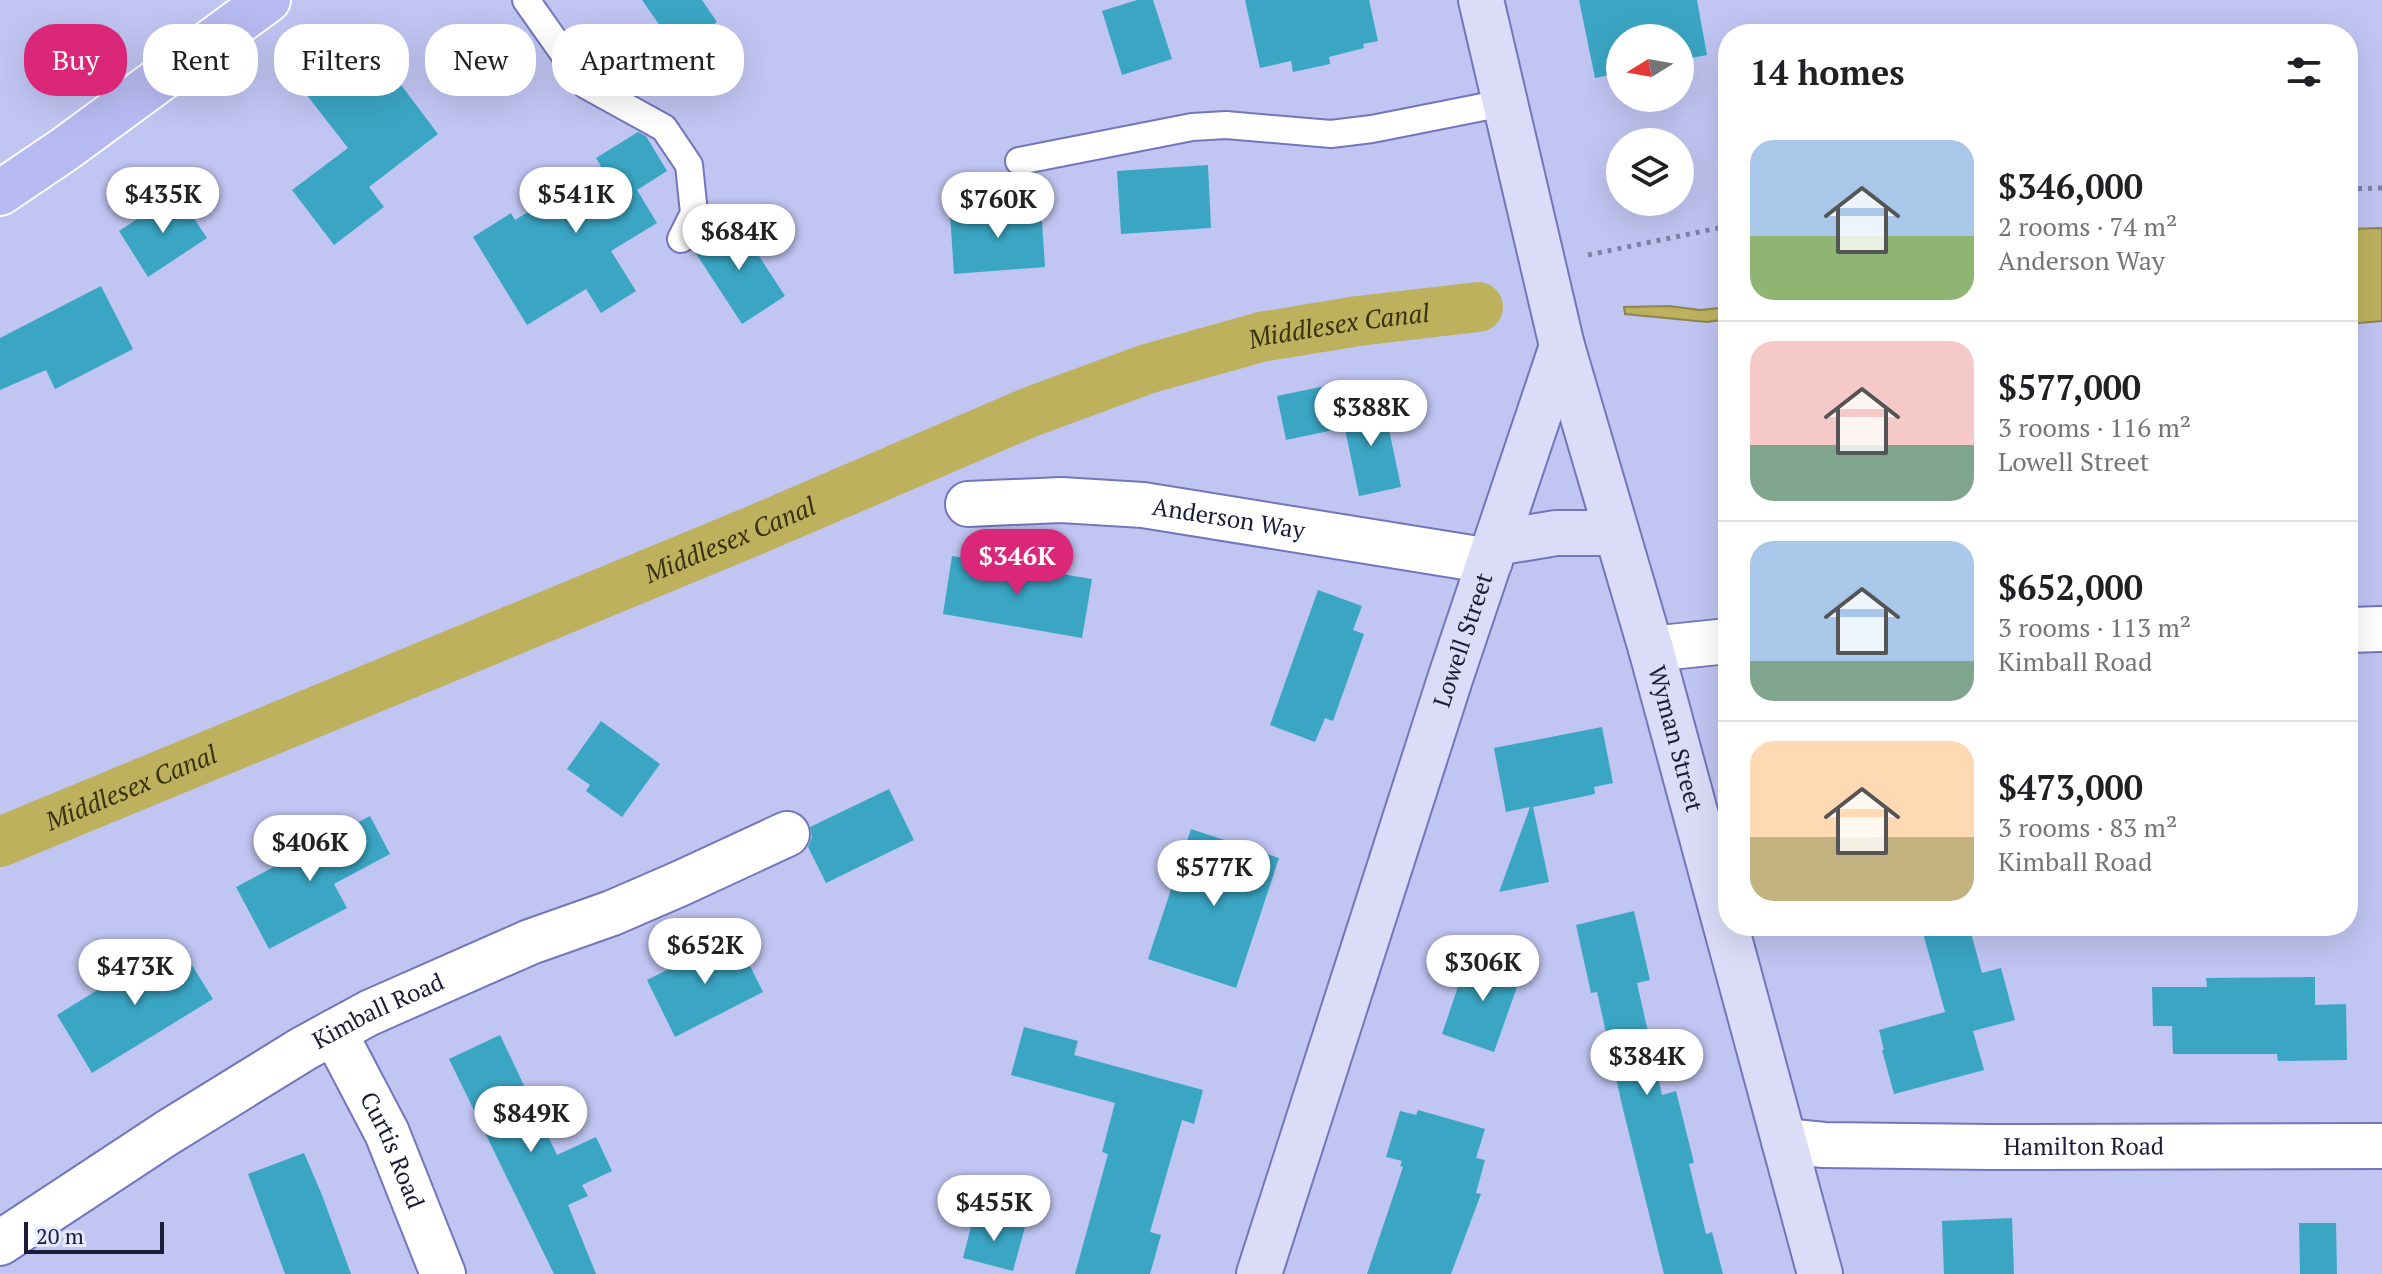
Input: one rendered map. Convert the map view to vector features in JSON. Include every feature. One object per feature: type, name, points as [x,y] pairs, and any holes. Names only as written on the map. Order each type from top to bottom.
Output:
[{"type":"main road","points":[[0,193],[268,0]]},
{"type":"street","points":[[1481,0],[1562,346]]},
{"type":"street","name":"Wyman Street","points":[[1562,346],[1651,649],[1718,897]]},
{"type":"street","name":"Lowell Street","points":[[1259,1274],[1562,346]]},
{"type":"street","name":"Anderson Way","points":[[968,504],[1061,500],[1143,505],[1493,552]]},
{"type":"street","points":[[1493,552],[1556,533],[1616,533]]},
{"type":"street","points":[[2358,630],[2382,629]]},
{"type":"street","points":[[1651,649],[1718,642]]},
{"type":"street","name":"Kimball Road","points":[[0,1243],[167,1133],[334,1032],[414,992],[530,942],[666,890],[787,834]]},
{"type":"street","name":"Wyman Street","points":[[1729,936],[1820,1274]]},
{"type":"street","name":"Curtis Road","points":[[334,1032],[387,1133],[443,1274]]},
{"type":"street","name":"Hamilton Road","points":[[1784,1141],[1824,1145],[1990,1147],[2382,1146]]},
{"type":"lane","points":[[526,0],[586,85],[664,128],[689,165],[694,213],[681,239]]},
{"type":"lane","points":[[1019,161],[1192,127],[1226,125],[1331,134],[1503,103]]},
{"type":"path","points":[[2358,189],[2382,188]]},
{"type":"path","points":[[1535,240],[1573,232],[1586,256],[1718,228]]},
{"type":"shaded area","points":[[2382,228],[2382,321],[2358,323],[2358,229]]},
{"type":"shaded area","points":[[1624,307],[1718,308],[1718,320],[1625,314]]},
{"type":"building","points":[[642,0],[702,0],[717,22],[714,24],[659,24]]},
{"type":"building","points":[[1137,0],[1153,0],[1172,59],[1122,75],[1102,11]]},
{"type":"building","points":[[1245,0],[1369,0],[1378,41],[1329,57],[1330,64],[1293,72],[1291,61],[1260,68]]},
{"type":"building","points":[[1579,0],[1697,0],[1707,55],[1694,57],[1694,24],[1606,24],[1606,76],[1595,78]]},
{"type":"building","points":[[409,95],[438,134],[369,187],[384,207],[334,245],[292,190],[348,148],[308,96]]},
{"type":"building","points":[[638,132],[646,136],[667,171],[637,190],[657,223],[611,251],[636,291],[601,313],[586,289],[527,325],[473,237],[511,213],[515,220],[601,166],[596,158]]},
{"type":"building","points":[[1208,165],[1211,228],[1121,234],[1117,171]]},
{"type":"building","points":[[177,193],[207,238],[148,277],[119,231]]},
{"type":"building","points":[[1041,207],[1045,267],[954,274],[950,214]]},
{"type":"building","points":[[736,221],[785,296],[742,324],[693,249]]},
{"type":"building","points":[[101,286],[133,349],[55,389],[46,370],[0,390],[0,338]]},
{"type":"building","points":[[1335,384],[1343,428],[1286,440],[1277,396]]},
{"type":"building","points":[[1383,401],[1401,487],[1359,496],[1341,410]]},
{"type":"building","points":[[952,556],[1092,579],[1082,638],[943,614]]},
{"type":"building","points":[[1318,590],[1362,606],[1353,630],[1364,634],[1333,721],[1325,718],[1315,742],[1270,725]]},
{"type":"building","points":[[601,721],[660,764],[622,817],[586,791],[590,785],[567,769]]},
{"type":"building","points":[[1602,727],[1613,783],[1594,787],[1595,794],[1533,807],[1549,882],[1499,892],[1530,807],[1506,812],[1494,748]]},
{"type":"building","points":[[889,789],[914,840],[826,883],[808,847],[812,837],[810,827]]},
{"type":"building","points":[[370,816],[390,854],[334,884],[347,908],[269,949],[236,887]]},
{"type":"building","points":[[1191,829],[1279,858],[1236,988],[1148,959]]},
{"type":"building","points":[[1634,911],[1650,980],[1637,983],[1662,1095],[1676,1091],[1694,1163],[1689,1164],[1706,1234],[1712,1232],[1723,1274],[1664,1274],[1597,992],[1591,993],[1576,925]]},
{"type":"building","points":[[735,936],[763,992],[675,1037],[647,980]]},
{"type":"building","points":[[1924,936],[1972,936],[1982,973],[2001,968],[2015,1020],[1973,1031],[1984,1070],[1894,1094],[1879,1030],[1945,1012]]},
{"type":"building","points":[[177,941],[213,999],[92,1073],[57,1015]]},
{"type":"building","points":[[1478,954],[1523,970],[1494,1052],[1442,1034],[1463,972],[1470,974]]},
{"type":"building","points":[[2315,977],[2315,1005],[2346,1004],[2347,1060],[2278,1061],[2277,1054],[2173,1054],[2172,1026],[2153,1026],[2152,987],[2207,987],[2206,978]]},
{"type":"building","points":[[1024,1027],[1078,1041],[1074,1055],[1203,1090],[1194,1124],[1182,1120],[1150,1232],[1161,1235],[1150,1274],[1075,1274],[1108,1154],[1102,1152],[1115,1103],[1011,1075]]},
{"type":"building","points":[[500,1035],[557,1155],[596,1137],[612,1171],[582,1185],[588,1196],[568,1205],[596,1274],[554,1274],[449,1059]]},
{"type":"building","points":[[1418,1110],[1485,1129],[1476,1158],[1485,1160],[1476,1193],[1481,1194],[1451,1274],[1367,1274],[1403,1167],[1400,1166],[1402,1161],[1386,1157],[1400,1111],[1416,1115]]},
{"type":"building","points":[[304,1153],[351,1274],[285,1274],[248,1174]]},
{"type":"building","points":[[978,1215],[1025,1227],[1013,1271],[963,1258],[972,1223],[976,1224]]},
{"type":"building","points":[[2012,1218],[2014,1274],[1944,1274],[1942,1221]]},
{"type":"building","points":[[2299,1223],[2336,1223],[2337,1274],[2300,1274]]},
{"type":"waterway","name":"Middlesex Canal","points":[[0,842],[753,531],[1030,412],[1147,369],[1261,337],[1358,321],[1478,307]]}]
